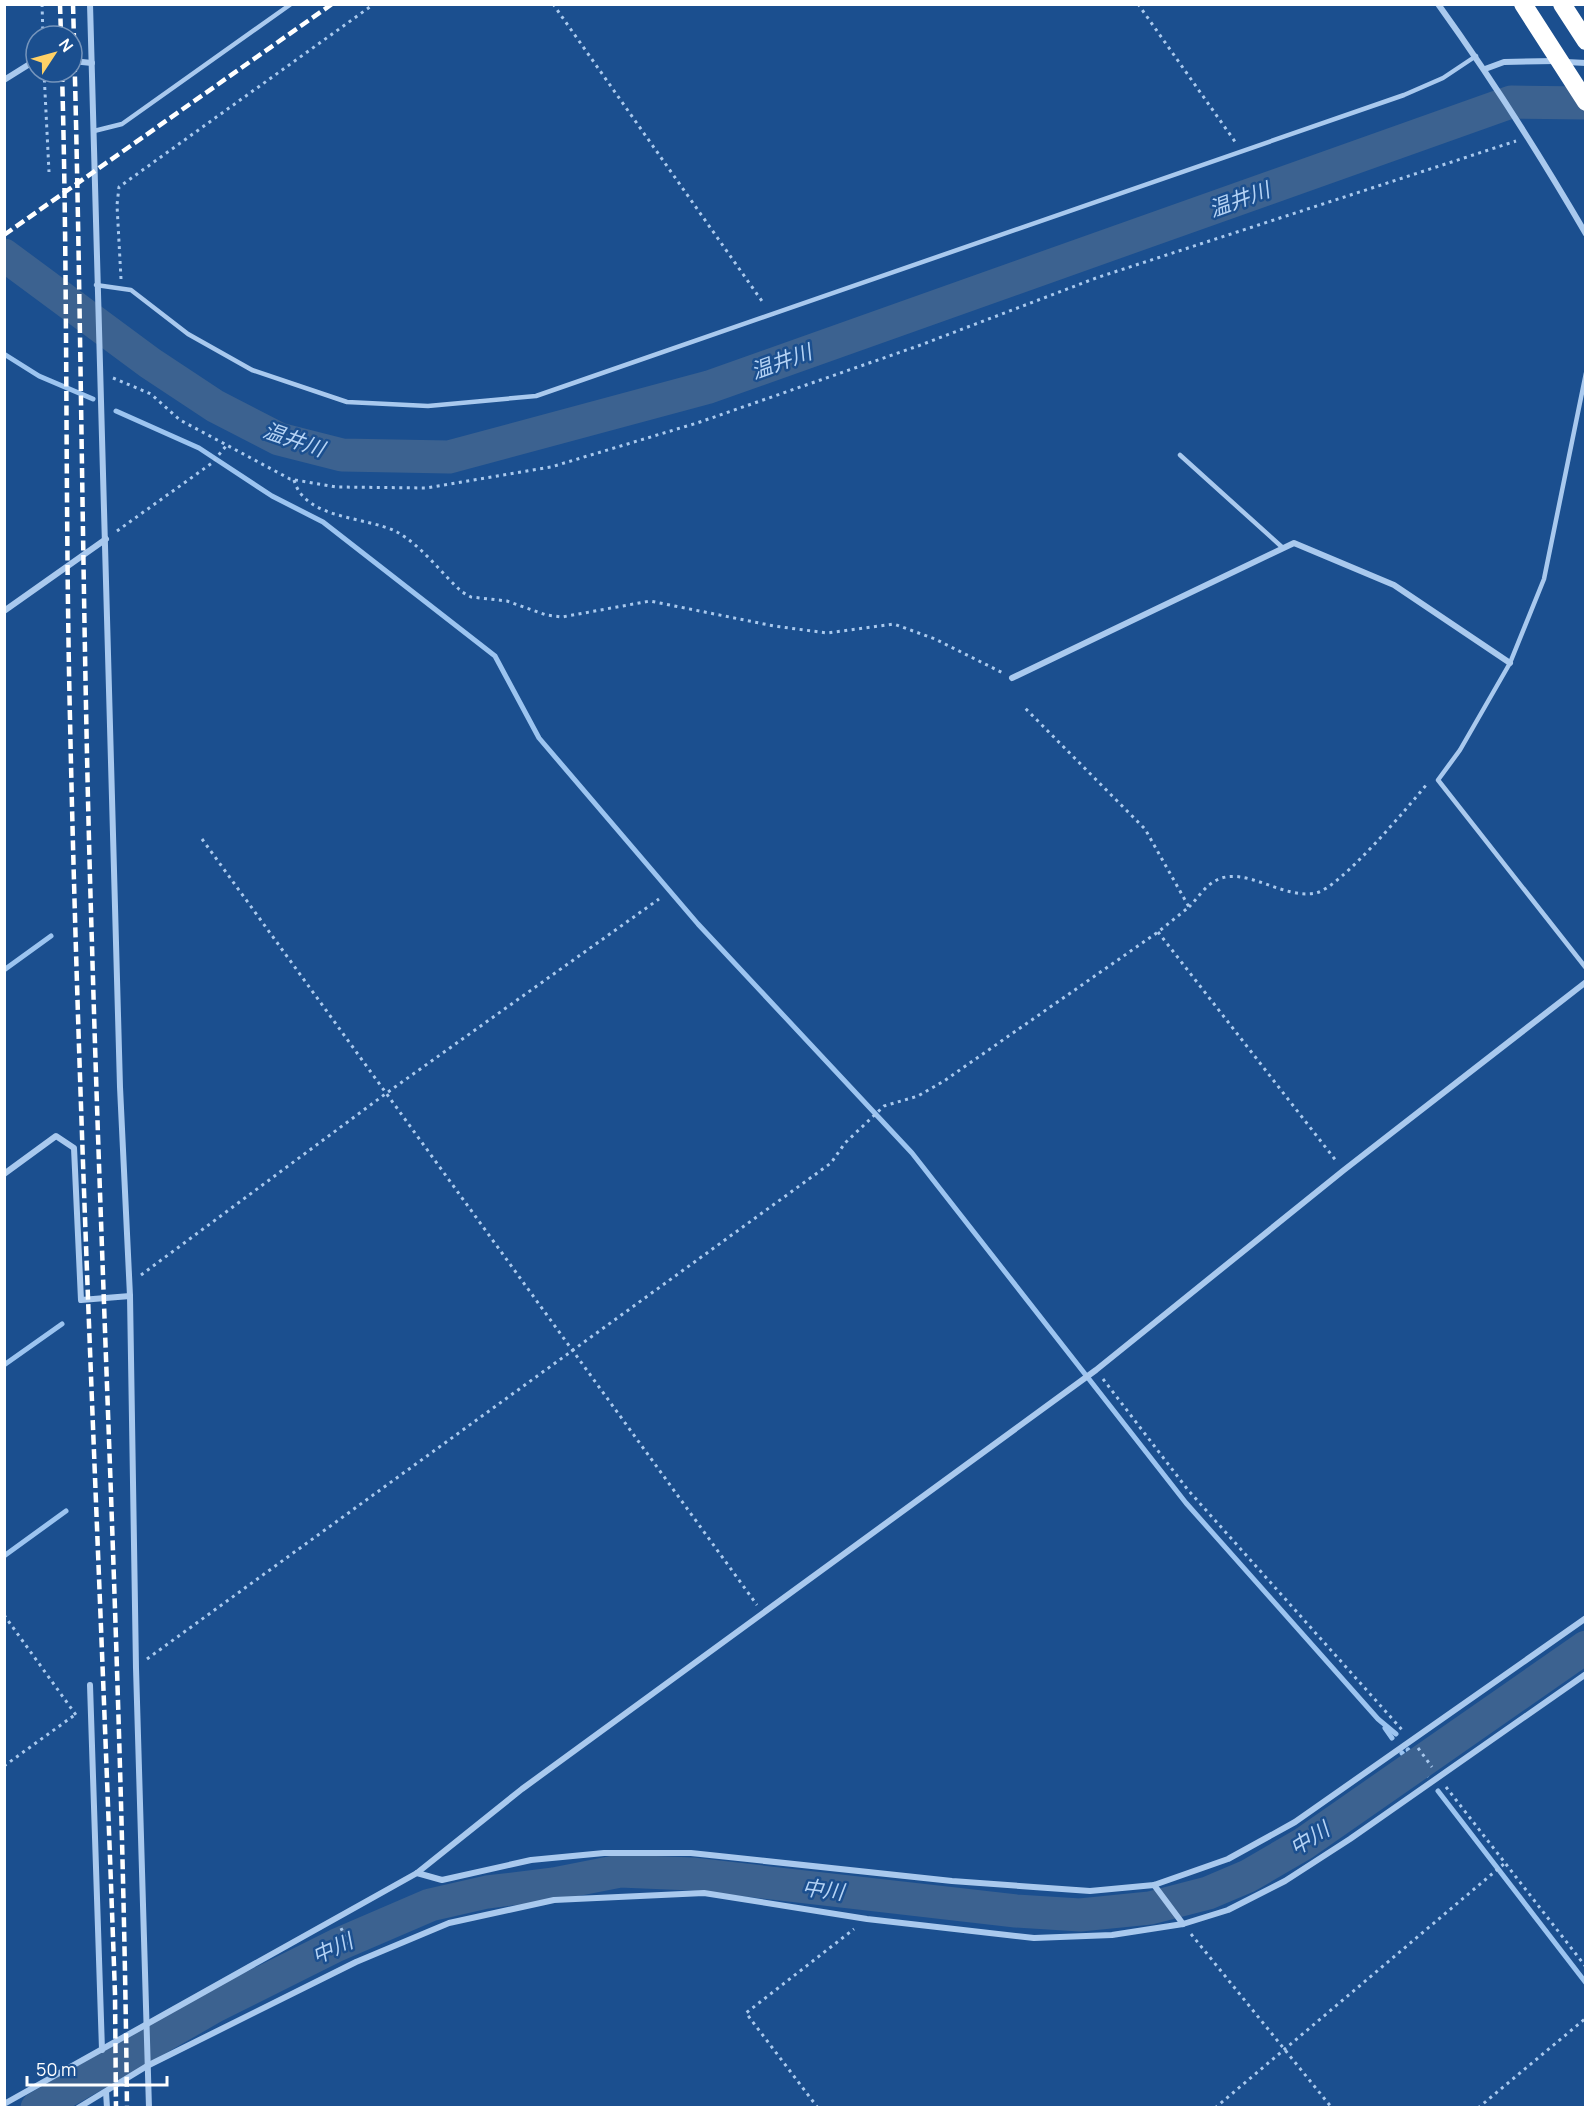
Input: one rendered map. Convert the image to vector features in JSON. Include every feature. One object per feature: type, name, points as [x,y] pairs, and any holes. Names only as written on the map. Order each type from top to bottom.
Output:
[{"type":"highway","points":[[1523,4],[1586,102]]},
{"type":"highway","points":[[1562,4],[1586,41]]},
{"type":"street","points":[[90,4],[120,1087],[130,1296],[136,1668],[149,2108]]},
{"type":"street","points":[[1438,4],[1490,76],[1586,234]]},
{"type":"street","points":[[84,62],[92,63]]},
{"type":"street","points":[[1485,69],[1504,62],[1586,63]]},
{"type":"street","points":[[4,80],[24,68]]},
{"type":"street","points":[[4,612],[106,538]]},
{"type":"street","points":[[1012,678],[1294,543],[1394,585],[1510,663]]},
{"type":"street","points":[[4,2104],[417,1873],[522,1789],[765,1615],[1096,1370],[1344,1170],[1586,982]]},
{"type":"street","points":[[4,1174],[56,1136],[74,1148],[81,1300],[130,1296]]},
{"type":"street","points":[[417,1873],[442,1880],[531,1860],[604,1853],[691,1853],[951,1881],[1078,1890],[1154,1885],[1260,1844],[1295,1822],[1586,1618]]},
{"type":"street","points":[[78,2108],[147,2066],[356,1962],[449,1923],[554,1899],[704,1893],[867,1919],[1034,1938],[1112,1935],[1183,1924],[1228,1910],[1285,1881],[1586,1674]]},
{"type":"street","points":[[90,1685],[102,2050]]},
{"type":"street","points":[[1154,1885],[1183,1924]]},
{"type":"street","points":[[106,2092],[106,2108]]},
{"type":"lane","points":[[94,131],[122,124],[291,4]]},
{"type":"lane","points":[[96,285],[131,290],[188,334],[252,370],[347,402],[417,405],[536,396],[1404,95],[1443,78],[1476,56]]},
{"type":"lane","points":[[1586,373],[1544,579],[1510,663],[1460,750],[1438,780],[1586,968]]},
{"type":"lane","points":[[1180,455],[1283,548]]},
{"type":"path","points":[[42,4],[43,24]]},
{"type":"path","points":[[122,287],[117,205],[119,187],[374,4]]},
{"type":"path","points":[[553,4],[770,313]]},
{"type":"path","points":[[1138,4],[1230,133],[1241,153]]},
{"type":"path","points":[[45,84],[49,172]]},
{"type":"path","points":[[100,372],[151,394],[180,420],[294,480],[336,487],[426,488],[551,466],[697,423],[918,346],[1096,278],[1527,134]]},
{"type":"path","points":[[106,538],[212,463],[226,446]]},
{"type":"path","points":[[294,480],[297,490],[319,506],[399,533],[462,592],[471,597],[507,601],[546,615],[562,617],[650,601],[774,626],[827,633],[894,624],[935,639],[1012,678]]},
{"type":"path","points":[[1024,707],[1145,829],[1189,907]]},
{"type":"path","points":[[136,1668],[831,1163],[845,1143],[880,1109],[918,1096],[945,1081],[1158,932],[1189,907],[1213,881],[1232,875],[1298,895],[1319,892],[1355,864],[1429,782],[1438,780]]},
{"type":"path","points":[[202,838],[765,1615]]},
{"type":"path","points":[[129,1284],[388,1092],[659,899]]},
{"type":"path","points":[[1158,932],[1344,1170]]},
{"type":"path","points":[[1096,1370],[1188,1490],[1411,1739]]},
{"type":"path","points":[[4,1615],[76,1715]]},
{"type":"path","points":[[4,1766],[91,1704]]},
{"type":"path","points":[[1416,1746],[1586,1967]]},
{"type":"path","points":[[1215,2108],[1505,1863]]},
{"type":"path","points":[[337,1918],[356,1962]]},
{"type":"path","points":[[818,2108],[746,2013],[867,1919]]},
{"type":"path","points":[[1190,1933],[1332,2108]]},
{"type":"path","points":[[1478,2108],[1586,2018]]},
{"type":"waterway","name":"温井川","points":[[4,255],[150,363],[215,406],[279,439],[342,455],[449,457],[709,387],[1511,102],[1586,103]]},
{"type":"waterway","points":[[4,354],[39,376],[93,399]]},
{"type":"waterway","points":[[116,411],[199,448],[272,496],[323,522],[495,656],[539,738],[698,924],[912,1153],[1186,1503],[1378,1719],[1396,1734]]},
{"type":"waterway","points":[[4,970],[51,936]]},
{"type":"waterway","points":[[4,1365],[62,1324]]},
{"type":"waterway","points":[[4,1556],[66,1511]]},
{"type":"waterway","name":"中川","points":[[37,2108],[215,2006],[337,1945],[430,1905],[487,1892],[554,1884],[620,1871],[692,1874],[1016,1911],[1080,1915],[1150,1908],[1208,1893],[1248,1876],[1303,1844],[1586,1647]]},
{"type":"waterway","points":[[1385,1728],[1392,1738]]},
{"type":"waterway","name":"中川","points":[[1408,1750],[1427,1775]]},
{"type":"waterway","points":[[1402,1753],[1413,1768]]},
{"type":"waterway","points":[[1438,1791],[1586,1983]]},
{"type":"railway","points":[[60,4],[61,24]]},
{"type":"railway","points":[[73,4],[89,828],[117,1672],[127,2108]]},
{"type":"railway","points":[[4,235],[332,4]]},
{"type":"railway","points":[[62,84],[68,638],[74,878],[115,1994],[116,2108]]}]
